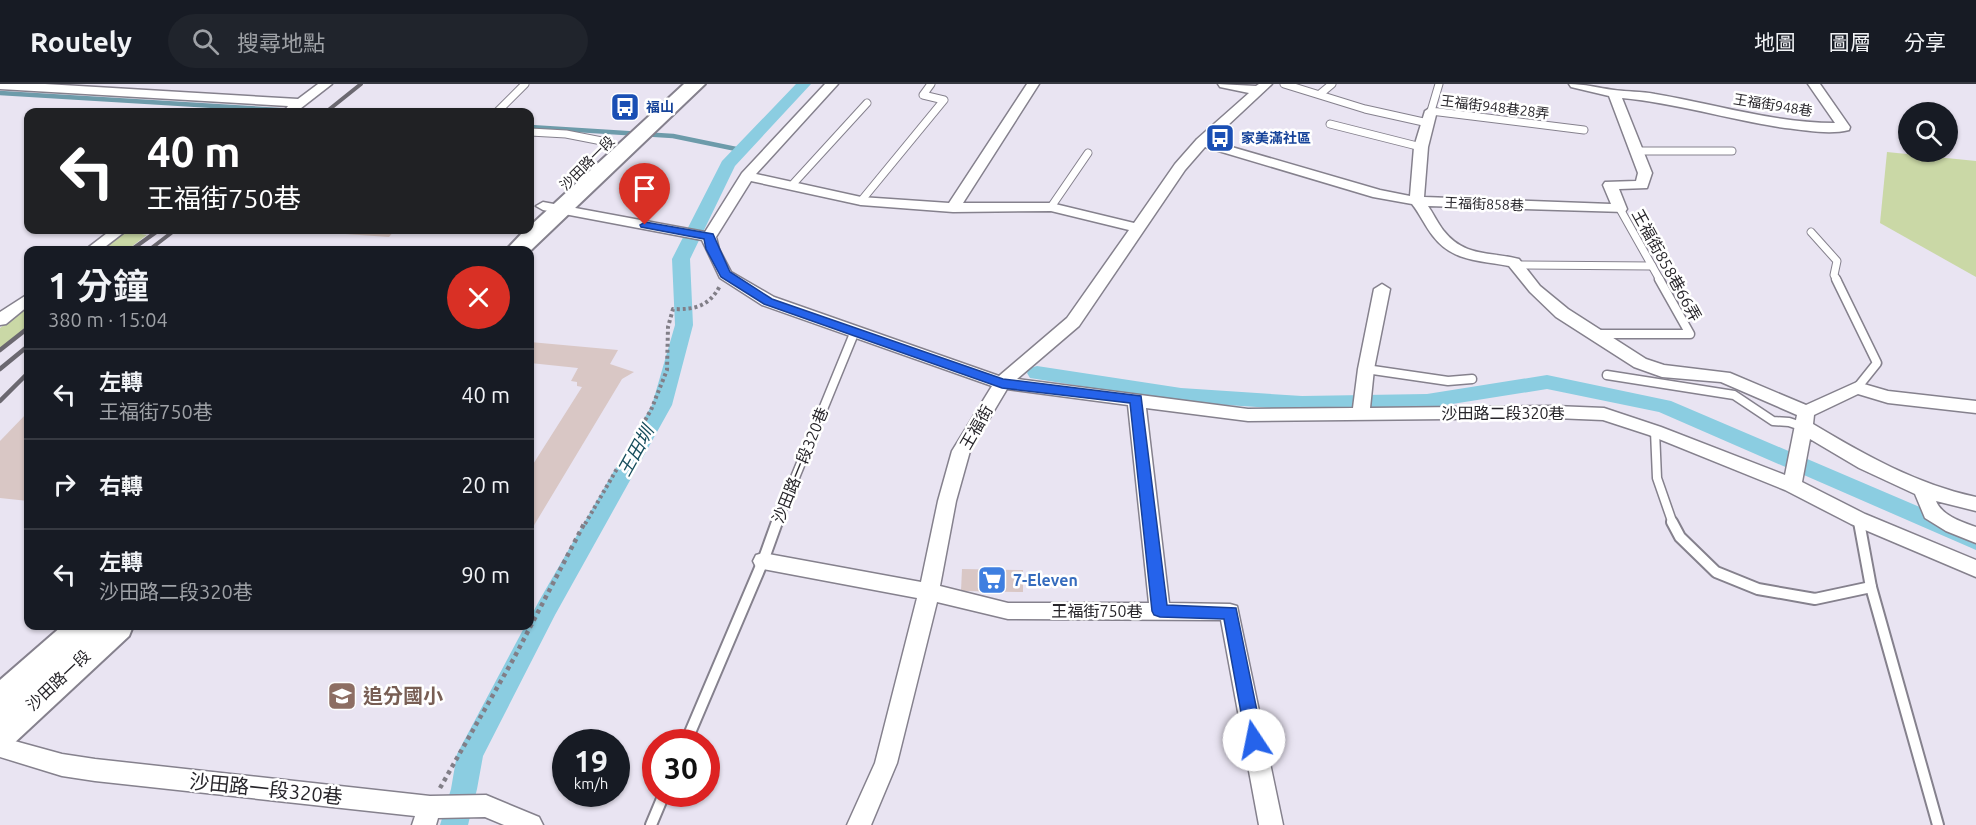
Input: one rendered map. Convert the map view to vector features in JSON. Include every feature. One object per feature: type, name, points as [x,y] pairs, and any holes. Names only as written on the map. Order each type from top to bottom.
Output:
[{"type":"main road","name":"沙田路一段","points":[[534,226],[607,142],[672,84]]},
{"type":"main road","name":"沙田路一段","points":[[544,212],[695,84]]},
{"type":"main road","points":[[500,246],[513,234]]},
{"type":"main road","name":"沙田路一段","points":[[0,702],[80,630]]},
{"type":"main road","name":"沙田路一段","points":[[0,734],[113,630]]},
{"type":"street","points":[[293,108],[326,84]]},
{"type":"street","points":[[832,84],[747,176],[709,237],[712,249],[725,274],[768,302],[1002,384]]},
{"type":"street","points":[[953,208],[1033,84]]},
{"type":"street","points":[[1224,84],[1263,87]]},
{"type":"street","name":"王福街948巷","points":[[1575,84],[1614,94],[1653,91],[1766,121],[1808,127],[1844,127],[1814,84]]},
{"type":"street","points":[[0,85],[300,103]]},
{"type":"street","name":"王福街","points":[[859,825],[886,763],[929,592],[947,501],[962,452],[1002,384],[1073,322],[1180,167],[1202,142],[1263,87]]},
{"type":"street","points":[[1614,94],[1645,172],[1642,185],[1610,185],[1620,209]]},
{"type":"street","points":[[1429,117],[1421,147],[1417,201],[1425,209],[1438,233],[1459,255],[1514,262],[1542,295],[1562,313],[1640,363],[1662,371],[1724,378],[1805,420],[1869,466],[1923,491],[1976,504]]},
{"type":"street","name":"王福街858巷","points":[[1202,142],[1378,194],[1417,201],[1620,209]]},
{"type":"street","points":[[747,176],[861,201],[953,208],[1051,207],[1139,228]]},
{"type":"street","points":[[544,212],[709,237]]},
{"type":"street","points":[[98,246],[114,234]]},
{"type":"street","points":[[1361,415],[1366,369],[1382,289]]},
{"type":"street","points":[[0,320],[24,301]]},
{"type":"street","name":"沙田路二段320巷","points":[[1002,384],[1248,415],[1555,412],[1604,414],[1655,431],[1792,485],[1858,519],[1976,569]]},
{"type":"street","points":[[1792,485],[1805,420],[1857,388],[1888,397],[1976,407]]},
{"type":"street","points":[[1136,400],[1160,611]]},
{"type":"street","points":[[1923,491],[1932,513],[1953,526],[1976,535]]},
{"type":"street","name":"王福街750巷","points":[[763,561],[929,592],[1008,611],[1230,612],[1271,825]]},
{"type":"street","name":"沙田路一段320巷","points":[[0,747],[62,765],[427,816],[486,806],[531,825]]},
{"type":"lane","points":[[501,108],[525,84]]},
{"type":"lane","points":[[861,201],[944,100],[923,95],[931,84]]},
{"type":"lane","points":[[1284,84],[1365,109],[1429,117]]},
{"type":"lane","points":[[1320,94],[1332,84]]},
{"type":"lane","name":"王福街948巷28弄","points":[[1439,84],[1429,117],[1584,130]]},
{"type":"lane","points":[[792,185],[867,103]]},
{"type":"lane","points":[[1330,124],[1421,147]]},
{"type":"lane","points":[[534,132],[566,134],[607,142]]},
{"type":"lane","points":[[1635,151],[1732,151]]},
{"type":"lane","points":[[1051,207],[1088,153]]},
{"type":"lane","name":"王福街858巷66弄","points":[[1595,334],[1690,334],[1620,209]]},
{"type":"lane","points":[[1811,232],[1837,261],[1834,275],[1877,363],[1857,388]]},
{"type":"lane","points":[[1517,265],[1652,266]]},
{"type":"lane","name":"沙田路一段320巷","points":[[692,729],[763,561],[785,498],[855,332]]},
{"type":"lane","points":[[1366,369],[1448,381],[1472,379]]},
{"type":"lane","points":[[1607,375],[1734,395],[1773,421],[1805,420]]},
{"type":"lane","points":[[1655,431],[1657,478],[1674,527],[1680,537],[1716,572],[1758,589],[1815,599],[1871,587]]},
{"type":"lane","points":[[1858,519],[1871,587],[1938,825]]},
{"type":"lane","points":[[651,825],[659,807]]},
{"type":"path","points":[[534,621],[585,523],[651,410],[667,370],[668,327],[673,309],[696,310],[707,305],[715,296],[725,274]]},
{"type":"path","points":[[427,816],[479,716],[529,630]]},
{"type":"green space","points":[[1887,152],[1898,153],[1898,162],[1958,162],[1958,159],[1976,161],[1976,277],[1880,223]]},
{"type":"green space","points":[[120,234],[147,235],[132,246],[105,246]]},
{"type":"green space","points":[[24,309],[24,329],[0,348],[0,328]]},
{"type":"building","points":[[345,234],[392,234],[389,237]]},
{"type":"building","points":[[534,342],[618,350],[610,364],[634,372],[622,379],[534,525],[534,463],[582,387],[577,386],[577,382],[571,381],[578,368],[534,363]]},
{"type":"building","points":[[24,416],[24,501],[0,498],[0,441]]},
{"type":"building","name":"7-Eleven","points":[[962,569],[1023,570],[1023,592],[961,591]]},
{"type":"waterway","name":"王田圳","points":[[454,825],[464,789],[470,754],[547,608],[662,405],[684,325],[681,259],[728,164],[804,84]]},
{"type":"waterway","points":[[0,93],[246,108]]},
{"type":"waterway","points":[[534,127],[673,136],[741,150]]},
{"type":"waterway","points":[[1037,373],[1181,395],[1302,403],[1427,401],[1547,382],[1664,406],[1976,541]]},
{"type":"railway","points":[[331,108],[361,84]]},
{"type":"railway","points":[[137,246],[153,234]]},
{"type":"railway","points":[[154,246],[170,234]]},
{"type":"railway","points":[[0,350],[24,331]]},
{"type":"railway","points":[[0,369],[24,349]]},
{"type":"railway","points":[[0,401],[24,377]]},
{"type":"place","name":"福山","points":[[625,107]]},
{"type":"place","name":"家美滿社區","points":[[1220,138]]},
{"type":"place","name":"7-Eleven","points":[[992,580]]},
{"type":"place","name":"追分國小","points":[[342,696]]},
{"type":"route","points":[[645,225],[709,237],[712,249],[725,274],[768,302],[1002,384],[1136,400],[1160,611],[1230,612],[1254,740]]}]
